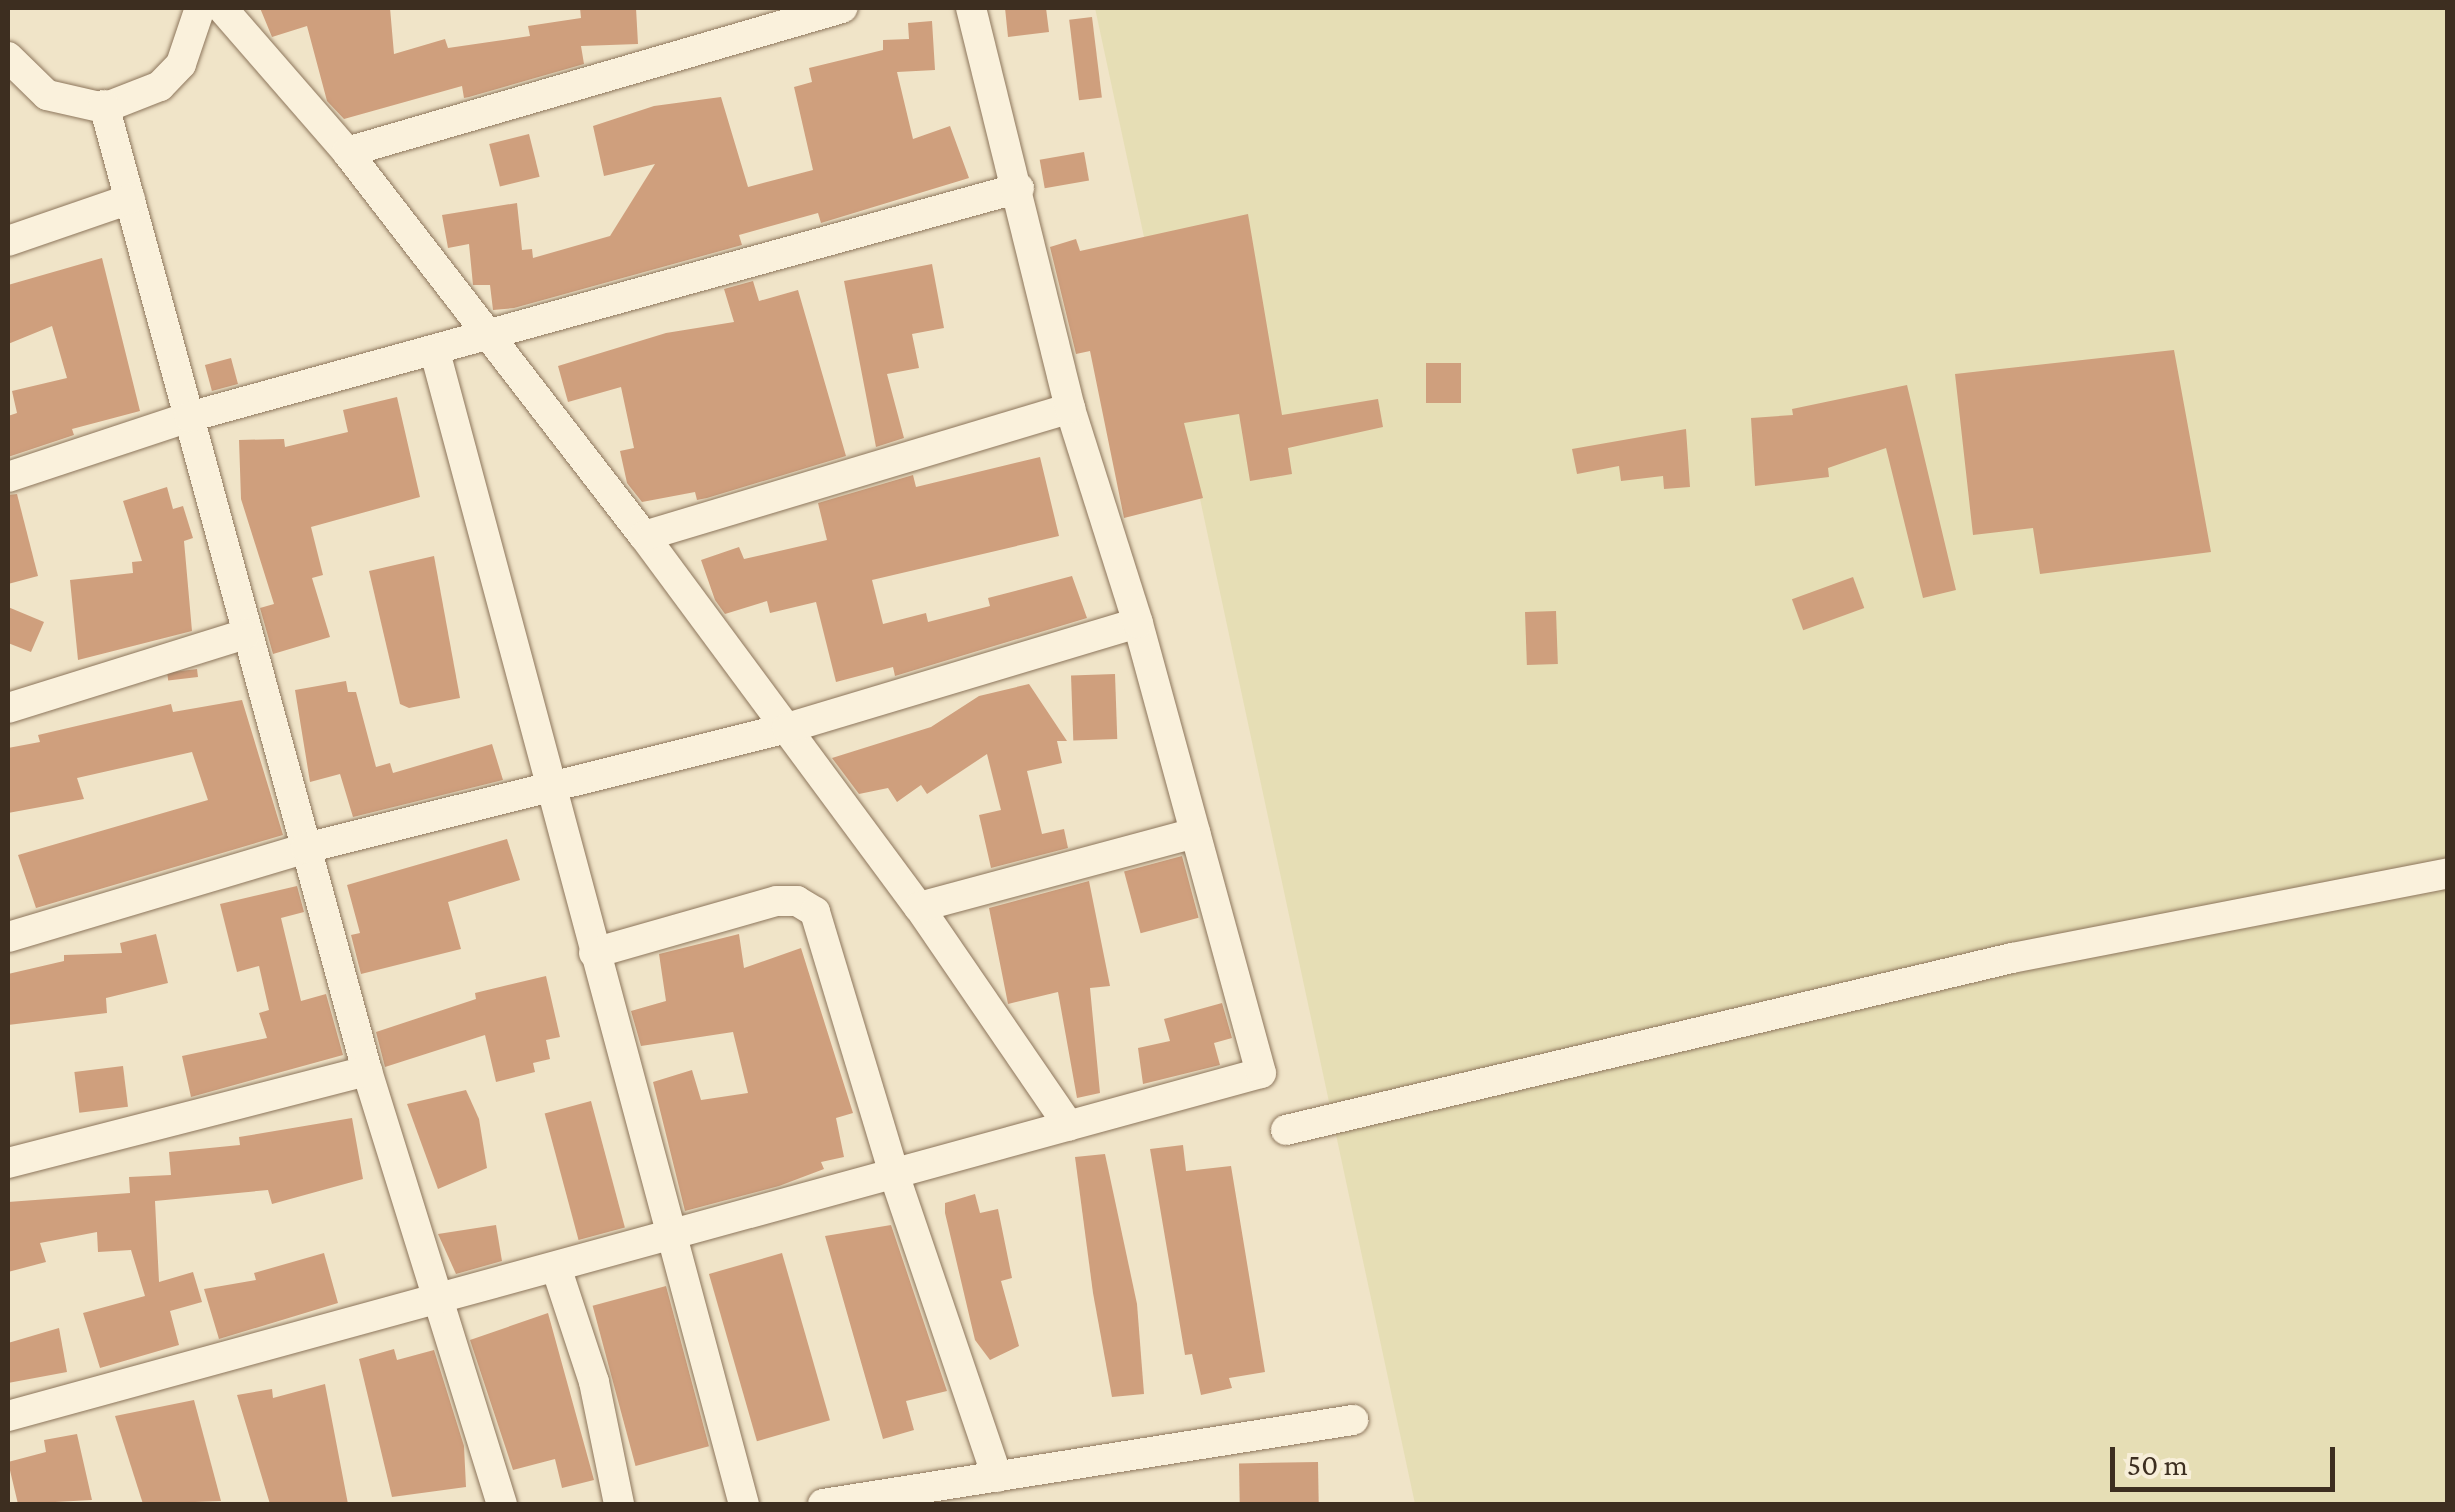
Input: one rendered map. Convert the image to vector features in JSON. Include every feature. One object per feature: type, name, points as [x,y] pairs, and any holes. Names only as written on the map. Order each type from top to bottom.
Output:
[{"type":"street","points":[[8,57],[47,95],[74,106],[104,105],[160,86],[171,75],[195,36],[200,8]]},
{"type":"street","points":[[222,8],[347,152],[644,536],[919,907],[1069,1126]]},
{"type":"street","points":[[347,152],[842,8]]},
{"type":"street","points":[[8,1416],[433,1295],[669,1236],[1261,1073],[1138,623],[1070,408],[972,8]]},
{"type":"street","points":[[104,105],[367,1071],[433,1295],[502,1504]]},
{"type":"street","points":[[8,477],[189,417],[1019,188]]},
{"type":"street","points":[[8,240],[130,200]]},
{"type":"street","points":[[435,352],[669,1236],[744,1504]]},
{"type":"street","points":[[644,536],[1070,408]]},
{"type":"street","points":[[8,937],[306,848],[787,728],[1138,623]]},
{"type":"street","points":[[8,708],[246,634]]},
{"type":"street","points":[[919,907],[1196,833]]},
{"type":"street","points":[[1286,1130],[2012,958],[2448,873]]},
{"type":"street","points":[[594,954],[777,901],[806,905],[821,920],[894,1174],[997,1476]]},
{"type":"street","points":[[8,1164],[367,1071]]},
{"type":"street","points":[[556,1266],[594,1382],[619,1504]]},
{"type":"street","points":[[823,1504],[1353,1420]]},
{"type":"shaded area","points":[[1095,8],[2447,8],[2447,1504],[1415,1504]]},
{"type":"building","points":[[260,8],[390,8],[394,54],[445,39],[448,48],[530,36],[528,26],[581,18],[580,8],[636,8],[638,44],[581,46],[584,64],[469,97],[464,98],[462,86],[344,119],[327,101],[307,26],[272,37]]},
{"type":"building","points":[[1005,8],[1046,8],[1049,32],[1008,37]]},
{"type":"building","points":[[1092,17],[1102,97],[1079,100],[1069,20]]},
{"type":"building","points":[[932,21],[935,70],[897,72],[913,139],[950,126],[969,178],[821,223],[818,213],[739,235],[742,245],[514,308],[493,310],[490,285],[473,285],[469,244],[448,248],[442,215],[517,203],[522,250],[532,249],[533,258],[610,236],[655,164],[604,176],[593,126],[654,106],[721,97],[748,187],[813,170],[794,87],[812,82],[809,68],[883,50],[883,40],[909,39],[908,23]]},
{"type":"building","points":[[529,134],[540,177],[500,187],[489,144]]},
{"type":"building","points":[[1084,152],[1089,181],[1045,188],[1040,160]]},
{"type":"building","points":[[1248,214],[1282,415],[1378,399],[1383,427],[1288,448],[1292,474],[1250,481],[1239,414],[1184,423],[1203,498],[1124,518],[1090,351],[1076,354],[1050,247],[1076,239],[1080,251]]},
{"type":"building","points":[[102,258],[140,411],[72,429],[74,435],[8,457],[8,416],[17,413],[12,391],[67,378],[52,326],[8,344],[8,285]]},
{"type":"building","points":[[932,264],[944,328],[912,334],[919,368],[887,374],[904,438],[876,447],[844,281]]},
{"type":"building","points":[[753,281],[759,301],[798,290],[846,456],[707,498],[697,500],[695,492],[642,502],[627,483],[620,451],[634,448],[621,387],[568,402],[558,366],[666,333],[734,322],[724,289]]},
{"type":"building","points":[[2174,350],[2211,552],[2040,574],[2033,528],[1973,535],[1955,374]]},
{"type":"building","points":[[231,358],[238,384],[212,391],[205,365]]},
{"type":"building","points":[[1426,363],[1461,363],[1461,403],[1426,403]]},
{"type":"building","points":[[1907,385],[1956,590],[1923,598],[1886,448],[1828,468],[1829,477],[1755,486],[1751,418],[1793,415],[1792,409]]},
{"type":"building","points":[[397,397],[420,497],[311,527],[323,575],[312,578],[330,637],[273,654],[260,608],[274,604],[241,499],[239,440],[284,439],[285,447],[348,432],[343,410]]},
{"type":"building","points":[[1686,429],[1690,487],[1664,489],[1663,476],[1621,481],[1619,466],[1577,474],[1572,449]]},
{"type":"building","points":[[1040,457],[1059,536],[872,580],[883,624],[926,613],[928,622],[990,606],[988,598],[1072,576],[1087,618],[895,676],[893,667],[836,682],[816,602],[770,613],[767,601],[725,614],[715,600],[701,560],[739,547],[744,559],[827,540],[818,503],[913,475],[916,487]]},
{"type":"building","points":[[167,487],[173,509],[183,506],[193,538],[184,541],[192,631],[78,660],[70,580],[133,573],[132,562],[142,561],[123,501]]},
{"type":"building","points":[[17,494],[38,576],[8,584],[8,495]]},
{"type":"building","points":[[434,556],[460,698],[409,708],[400,704],[369,571]]},
{"type":"building","points":[[1853,577],[1864,608],[1803,630],[1792,599]]},
{"type":"building","points":[[8,607],[44,622],[31,652],[8,643]]},
{"type":"building","points":[[1556,611],[1558,664],[1527,665],[1525,612]]},
{"type":"building","points":[[197,669],[198,677],[168,681],[167,673]]},
{"type":"building","points":[[1115,674],[1117,739],[1073,740],[1071,676]]},
{"type":"building","points":[[346,681],[348,692],[356,692],[376,767],[390,763],[393,773],[492,744],[503,780],[353,817],[340,774],[310,782],[295,690]]},
{"type":"building","points":[[1029,684],[1067,741],[1057,741],[1062,763],[1027,771],[1042,834],[1064,829],[1068,848],[991,868],[979,815],[1001,810],[987,754],[927,794],[921,785],[897,802],[888,788],[859,794],[832,758],[931,727],[979,696]]},
{"type":"building","points":[[242,700],[283,835],[36,908],[18,855],[208,800],[192,752],[77,778],[84,799],[8,813],[8,748],[40,742],[38,735],[171,704],[173,712]]},
{"type":"building","points":[[507,839],[520,880],[448,902],[461,949],[361,974],[351,935],[360,933],[347,885]]},
{"type":"building","points":[[1182,856],[1199,918],[1141,933],[1124,872]]},
{"type":"building","points":[[1089,881],[1110,986],[1090,988],[1100,1093],[1077,1098],[1058,992],[1008,1004],[989,908]]},
{"type":"building","points":[[297,886],[304,912],[281,918],[301,1001],[326,994],[343,1055],[191,1097],[182,1056],[267,1038],[259,1013],[269,1010],[259,966],[237,972],[220,904]]},
{"type":"building","points":[[156,934],[168,983],[106,998],[107,1013],[8,1025],[8,974],[64,961],[64,955],[122,953],[120,943]]},
{"type":"building","points":[[739,934],[744,968],[801,948],[853,1113],[836,1118],[844,1157],[821,1162],[824,1169],[779,1186],[685,1211],[653,1082],[692,1070],[701,1100],[748,1093],[733,1032],[641,1046],[631,1011],[666,1001],[659,954]]},
{"type":"building","points":[[546,976],[560,1037],[546,1040],[550,1059],[533,1063],[535,1072],[496,1082],[485,1035],[385,1067],[376,1032],[476,999],[475,993]]},
{"type":"building","points":[[1222,1003],[1232,1038],[1214,1043],[1220,1065],[1143,1084],[1138,1048],[1170,1041],[1164,1019]]},
{"type":"building","points":[[123,1066],[128,1107],[79,1113],[74,1072]]},
{"type":"building","points":[[466,1090],[479,1119],[487,1168],[438,1189],[407,1104]]},
{"type":"building","points":[[591,1101],[625,1228],[579,1240],[545,1113]]},
{"type":"building","points":[[352,1118],[363,1179],[272,1204],[268,1190],[155,1201],[159,1282],[193,1272],[202,1302],[170,1311],[179,1345],[100,1368],[83,1313],[145,1296],[131,1250],[98,1252],[97,1232],[40,1243],[46,1262],[8,1272],[8,1202],[130,1193],[129,1177],[171,1175],[169,1152],[240,1145],[239,1137]]},
{"type":"building","points":[[1183,1145],[1186,1171],[1231,1166],[1265,1372],[1229,1378],[1232,1388],[1201,1395],[1192,1354],[1185,1355],[1150,1149]]},
{"type":"building","points":[[1105,1154],[1137,1304],[1144,1394],[1112,1397],[1093,1293],[1075,1157]]},
{"type":"building","points":[[975,1194],[980,1213],[998,1209],[1012,1278],[1001,1281],[1019,1346],[990,1360],[975,1340],[945,1213],[945,1203]]},
{"type":"building","points":[[496,1225],[502,1261],[456,1274],[438,1234]]},
{"type":"building","points":[[891,1225],[947,1391],[906,1401],[914,1430],[883,1439],[825,1236]]},
{"type":"building","points":[[324,1253],[338,1303],[219,1339],[204,1289],[256,1280],[254,1273]]},
{"type":"building","points":[[782,1253],[830,1420],[757,1441],[709,1274]]},
{"type":"building","points":[[666,1286],[709,1446],[636,1466],[593,1306]]},
{"type":"building","points":[[548,1313],[594,1480],[562,1488],[555,1459],[513,1470],[470,1340]]},
{"type":"building","points":[[59,1328],[67,1372],[8,1383],[8,1343]]},
{"type":"building","points":[[394,1349],[397,1360],[434,1350],[464,1446],[466,1487],[392,1497],[359,1359]]},
{"type":"building","points":[[325,1384],[348,1504],[270,1504],[237,1395],[272,1389],[273,1398]]},
{"type":"building","points":[[194,1400],[221,1501],[143,1504],[115,1416]]},
{"type":"building","points":[[77,1434],[92,1500],[18,1504],[8,1462],[46,1452],[44,1440]]},
{"type":"building","points":[[1318,1462],[1319,1504],[1240,1504],[1239,1463]]}]
